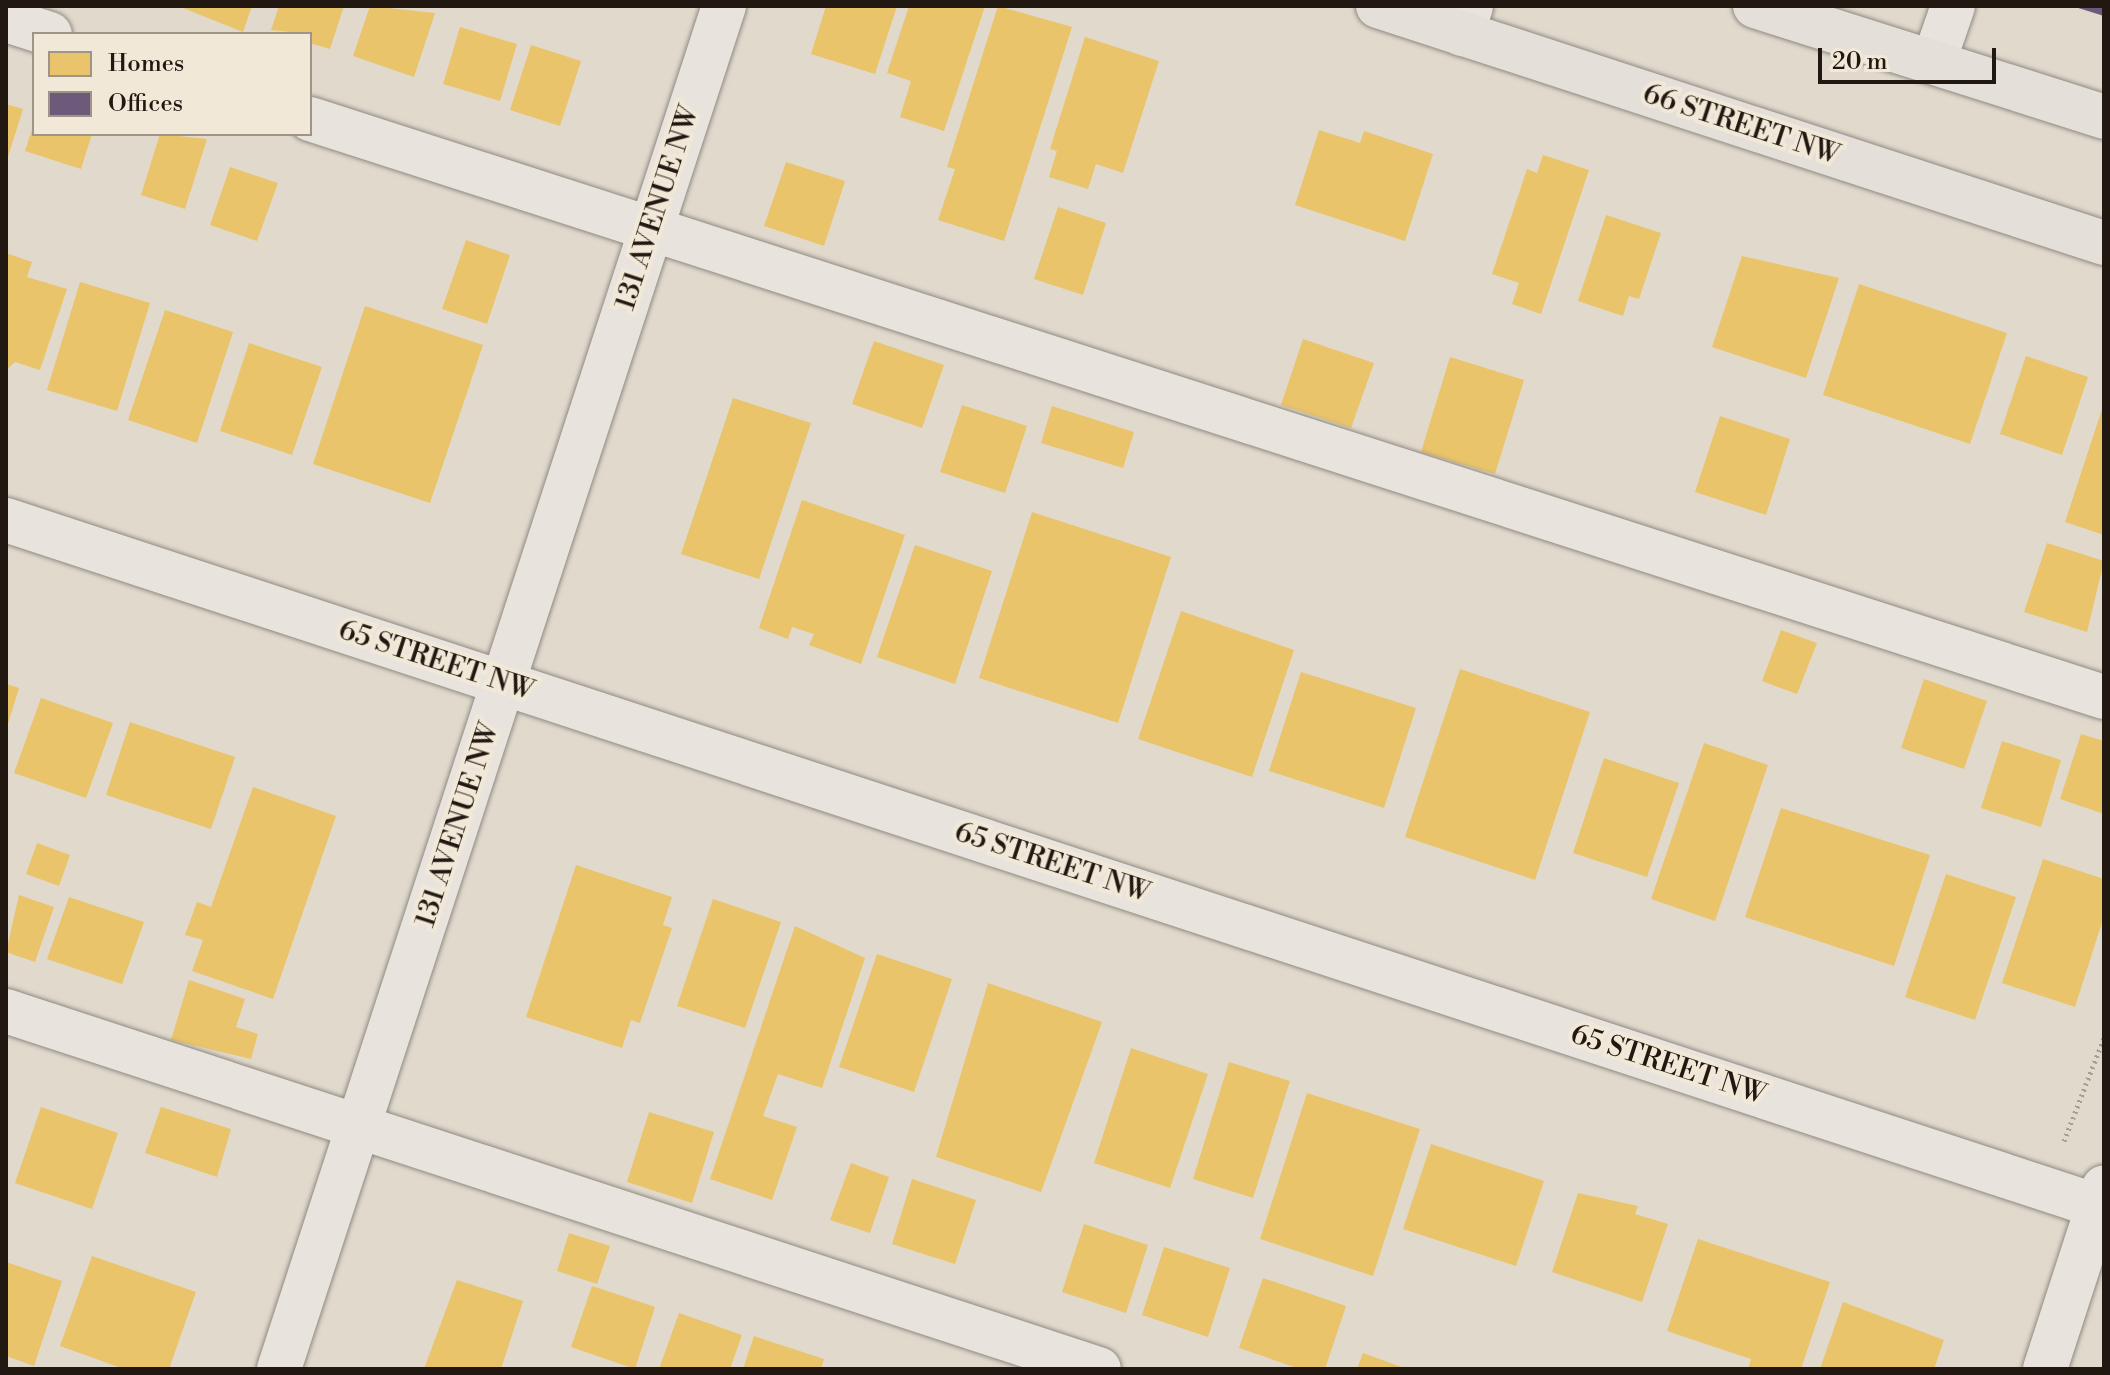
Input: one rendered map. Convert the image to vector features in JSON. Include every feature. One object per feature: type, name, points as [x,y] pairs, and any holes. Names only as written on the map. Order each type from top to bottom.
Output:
[{"type":"main road","name":"66 STREET NW","points":[[1378,6],[1466,20],[2104,243]]},
{"type":"main road","points":[[1755,6],[2104,117]]},
{"type":"street","name":"131 AVENUE NW","points":[[279,1369],[724,6]]},
{"type":"street","points":[[1934,61],[1953,6]]},
{"type":"street","points":[[6,20],[44,32]]},
{"type":"street","points":[[312,120],[2104,697]]},
{"type":"street","name":"65 STREET NW","points":[[6,520],[2101,1197]]},
{"type":"street","points":[[6,1011],[1099,1369]]},
{"type":"street","points":[[2045,1369],[2101,1197]]},
{"type":"building: Homes","points":[[178,6],[252,6],[243,32]]},
{"type":"building: Homes","points":[[279,6],[344,6],[330,49],[312,44],[312,32],[271,30]]},
{"type":"building: Homes","points":[[370,6],[435,13],[414,77],[353,56]]},
{"type":"building: Homes","points":[[826,6],[897,6],[875,74],[811,54]]},
{"type":"building: Homes","points":[[909,6],[985,6],[944,131],[900,117],[911,81],[887,73]]},
{"type":"building: Homes","points":[[998,6],[1072,27],[1004,241],[938,220],[955,169],[947,167]]},
{"type":"building: Homes","points":[[460,27],[517,44],[500,101],[443,84]]},
{"type":"building: Homes","points":[[1085,37],[1159,61],[1123,173],[1096,164],[1088,189],[1049,177],[1057,151],[1050,149]]},
{"type":"building: Homes","points":[[531,45],[581,61],[560,126],[510,110]]},
{"type":"building: Homes","points":[[6,104],[23,109],[7,160],[6,160]]},
{"type":"building: Homes","points":[[32,129],[32,136],[91,136],[81,169],[25,151]]},
{"type":"building: Homes","points":[[1319,130],[1360,143],[1364,131],[1433,154],[1405,241],[1295,205]]},
{"type":"building: Homes","points":[[159,136],[207,139],[185,209],[141,195]]},
{"type":"building: Homes","points":[[1543,155],[1589,170],[1541,314],[1512,304],[1519,283],[1492,274],[1527,169],[1537,173]]},
{"type":"building: Homes","points":[[786,162],[845,181],[824,246],[764,226]]},
{"type":"building: Homes","points":[[230,167],[278,183],[257,241],[210,225]]},
{"type":"building: Homes","points":[[1058,207],[1106,223],[1083,295],[1034,279]]},
{"type":"building: Homes","points":[[1606,215],[1661,233],[1639,299],[1629,296],[1623,316],[1578,301]]},
{"type":"building: Homes","points":[[466,240],[510,255],[487,324],[442,309]]},
{"type":"building: Homes","points":[[6,253],[32,262],[27,277],[67,289],[40,370],[15,362],[6,370]]},
{"type":"building: Homes","points":[[1742,256],[1839,278],[1806,378],[1712,347]]},
{"type":"building: Homes","points":[[80,282],[150,303],[117,411],[47,390]]},
{"type":"building: Homes","points":[[1859,284],[2007,333],[1970,444],[1823,395]]},
{"type":"building: Homes","points":[[365,306],[483,345],[430,503],[313,464]]},
{"type":"building: Homes","points":[[165,310],[233,332],[197,443],[128,420]]},
{"type":"building: Homes","points":[[1303,339],[1374,363],[1351,428],[1281,405]]},
{"type":"building: Homes","points":[[874,341],[944,365],[922,428],[852,404]]},
{"type":"building: Homes","points":[[249,343],[322,367],[292,455],[220,431]]},
{"type":"building: Homes","points":[[2026,356],[2088,377],[2062,455],[2000,434]]},
{"type":"building: Homes","points":[[1450,357],[1524,380],[1495,474],[1421,452]]},
{"type":"building: Homes","points":[[733,398],[811,423],[759,579],[681,554]]},
{"type":"building: Homes","points":[[962,405],[1027,426],[1005,493],[940,472]]},
{"type":"building: Homes","points":[[1052,406],[1134,432],[1123,468],[1041,443]]},
{"type":"building: Homes","points":[[2104,406],[2104,535],[2065,522]]},
{"type":"building: Homes","points":[[1720,416],[1790,439],[1766,515],[1695,492]]},
{"type":"building: Homes","points":[[802,500],[905,535],[861,664],[809,645],[814,634],[792,627],[788,639],[759,628]]},
{"type":"building: Homes","points":[[1032,512],[1171,557],[1118,723],[979,678]]},
{"type":"building: Homes","points":[[2047,543],[2104,561],[2087,632],[2024,612]]},
{"type":"building: Homes","points":[[915,545],[992,571],[955,684],[877,657]]},
{"type":"building: Homes","points":[[1181,611],[1294,650],[1252,777],[1138,739]]},
{"type":"building: Homes","points":[[1781,630],[1817,643],[1797,694],[1762,681]]},
{"type":"building: Homes","points":[[1460,669],[1590,712],[1535,880],[1405,837]]},
{"type":"building: Homes","points":[[1301,672],[1416,708],[1384,808],[1269,771]]},
{"type":"building: Homes","points":[[1924,679],[1987,701],[1964,769],[1901,748]]},
{"type":"building: Homes","points":[[6,684],[19,688],[7,727],[6,726]]},
{"type":"building: Homes","points":[[41,698],[113,723],[86,798],[14,773]]},
{"type":"building: Homes","points":[[130,722],[235,757],[211,829],[106,795]]},
{"type":"building: Homes","points":[[2081,734],[2104,741],[2104,814],[2060,799]]},
{"type":"building: Homes","points":[[2002,741],[2061,760],[2041,827],[1981,808]]},
{"type":"building: Homes","points":[[1704,743],[1768,765],[1715,921],[1651,899]]},
{"type":"building: Homes","points":[[1604,758],[1679,783],[1647,877],[1573,853]]},
{"type":"building: Homes","points":[[253,787],[336,816],[273,999],[192,971],[203,940],[185,935],[197,902],[211,907]]},
{"type":"building: Homes","points":[[1781,808],[1930,855],[1894,966],[1745,917]]},
{"type":"building: Homes","points":[[37,843],[70,855],[59,886],[26,874]]},
{"type":"building: Homes","points":[[2043,859],[2104,879],[2104,916],[2075,1007],[2002,983]]},
{"type":"building: Homes","points":[[576,865],[672,897],[663,925],[672,928],[640,1023],[631,1020],[622,1048],[526,1017]]},
{"type":"building: Homes","points":[[1946,874],[2016,897],[1975,1020],[1905,997]]},
{"type":"building: Homes","points":[[19,895],[54,907],[35,962],[6,952]]},
{"type":"building: Homes","points":[[69,897],[144,922],[122,984],[47,959]]},
{"type":"building: Homes","points":[[713,899],[781,922],[745,1028],[677,1006]]},
{"type":"building: Homes","points":[[795,926],[865,958],[822,1088],[778,1074],[763,1116],[797,1127],[772,1200],[710,1179]]},
{"type":"building: Homes","points":[[877,954],[952,979],[914,1092],[839,1067]]},
{"type":"building: Homes","points":[[189,980],[245,999],[236,1027],[258,1034],[251,1059],[171,1040]]},
{"type":"building: Homes","points":[[988,983],[1102,1022],[1041,1192],[936,1157]]},
{"type":"building: Homes","points":[[1131,1048],[1208,1074],[1170,1188],[1094,1163]]},
{"type":"building: Homes","points":[[1229,1062],[1290,1081],[1253,1198],[1193,1179]]},
{"type":"building: Homes","points":[[1307,1093],[1420,1129],[1373,1276],[1260,1239]]},
{"type":"building: Homes","points":[[41,1107],[118,1133],[92,1209],[15,1183]]},
{"type":"building: Homes","points":[[161,1107],[231,1129],[217,1177],[145,1153]]},
{"type":"building: Homes","points":[[649,1112],[714,1132],[692,1203],[627,1182]]},
{"type":"building: Homes","points":[[1431,1144],[1544,1181],[1516,1266],[1403,1229]]},
{"type":"building: Homes","points":[[851,1163],[889,1177],[870,1233],[830,1220]]},
{"type":"building: Homes","points":[[912,1179],[976,1200],[955,1264],[892,1244]]},
{"type":"building: Homes","points":[[1578,1193],[1638,1206],[1635,1214],[1668,1224],[1642,1302],[1552,1272]]},
{"type":"building: Homes","points":[[1084,1224],[1148,1245],[1126,1313],[1062,1292]]},
{"type":"building: Homes","points":[[569,1233],[610,1246],[597,1284],[557,1271]]},
{"type":"building: Homes","points":[[1698,1239],[1830,1282],[1801,1369],[1748,1369],[1751,1359],[1667,1331]]},
{"type":"building: Homes","points":[[1164,1247],[1230,1268],[1208,1337],[1142,1315]]},
{"type":"building: Homes","points":[[92,1256],[196,1292],[169,1369],[124,1369],[60,1346]]},
{"type":"building: Homes","points":[[6,1262],[62,1281],[34,1366],[6,1356]]},
{"type":"building: Homes","points":[[1263,1278],[1346,1306],[1325,1369],[1300,1369],[1239,1348]]},
{"type":"building: Homes","points":[[457,1280],[523,1301],[501,1369],[424,1369]]},
{"type":"building: Homes","points":[[592,1286],[655,1307],[635,1369],[571,1347]]},
{"type":"building: Homes","points":[[1843,1302],[1944,1340],[1934,1369],[1820,1369]]},
{"type":"building: Homes","points":[[679,1313],[742,1335],[730,1369],[659,1369]]},
{"type":"building: Homes","points":[[754,1336],[824,1359],[821,1369],[743,1369]]},
{"type":"building: Homes","points":[[1363,1353],[1407,1369],[1357,1369]]},
{"type":"building: Offices","points":[[2075,6],[2104,6],[2104,16],[2075,7]]}]
